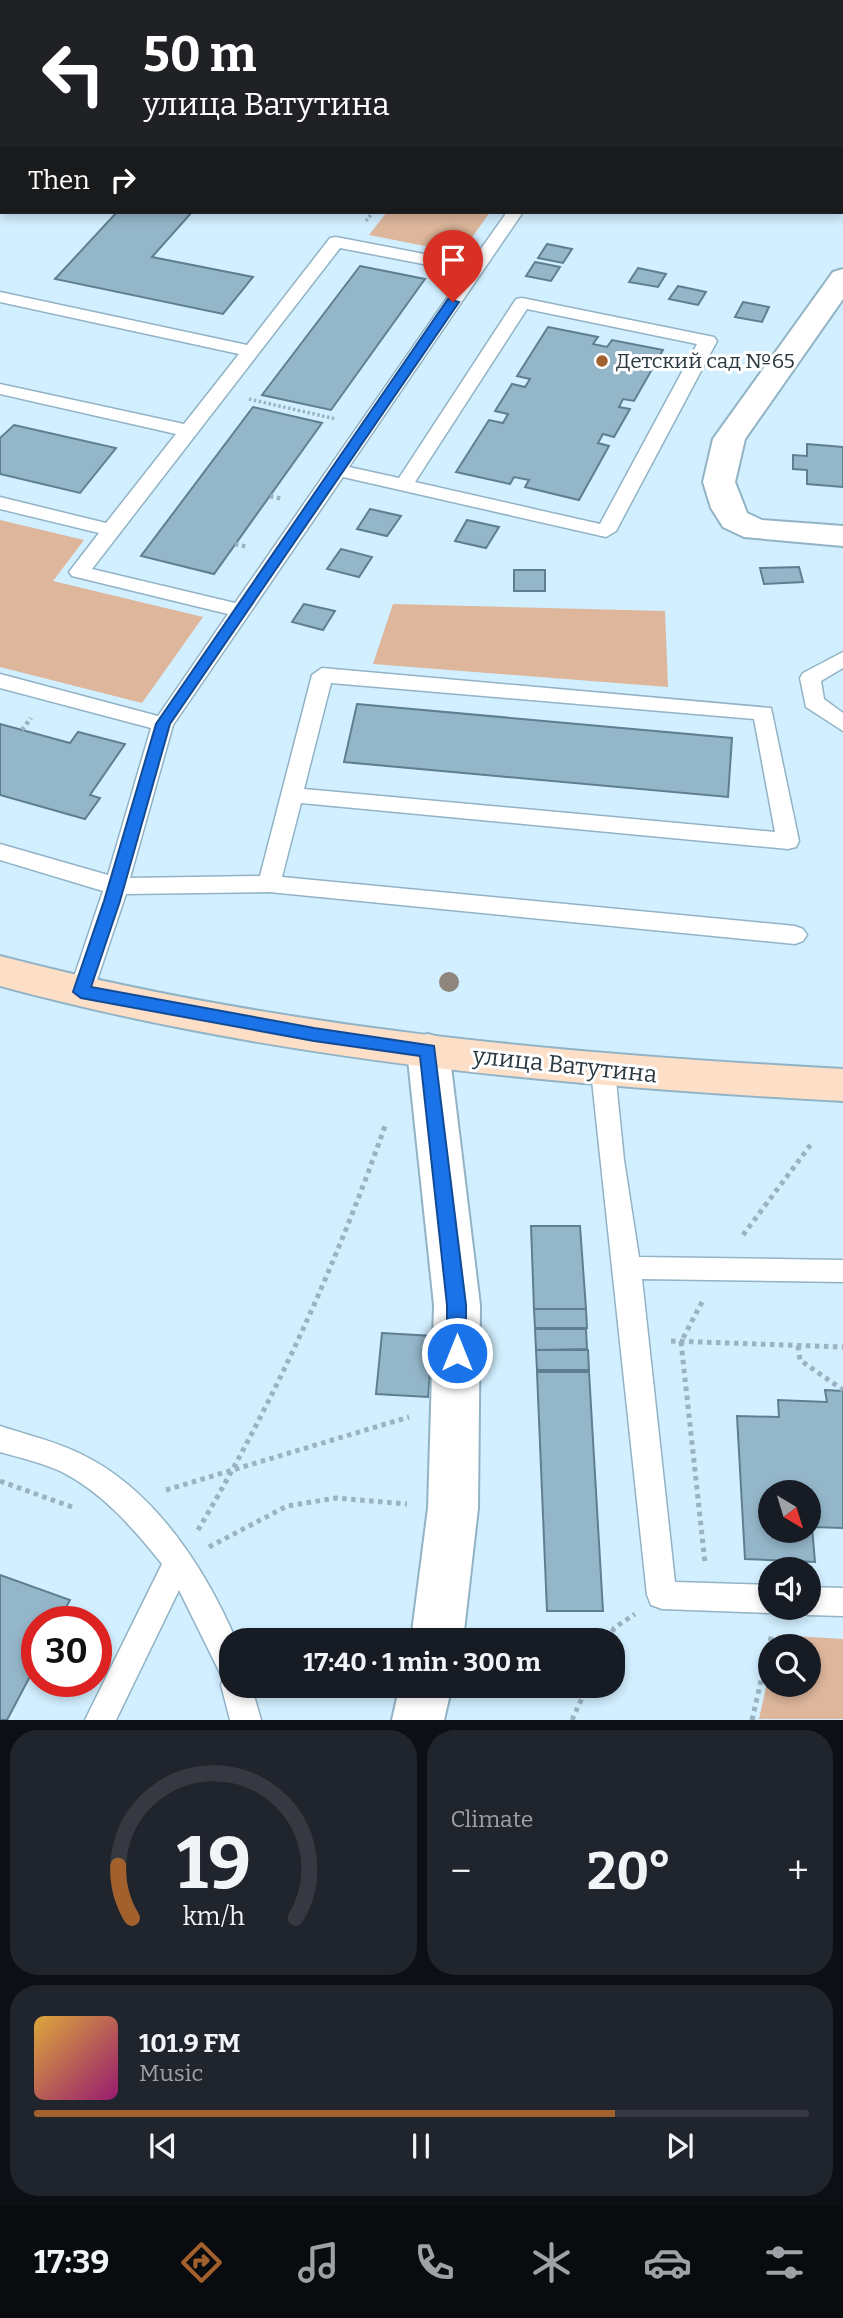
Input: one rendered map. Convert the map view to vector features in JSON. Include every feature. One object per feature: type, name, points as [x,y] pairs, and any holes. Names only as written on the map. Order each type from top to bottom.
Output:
[{"type":"main road","name":"улица Ватутина","points":[[0,971],[81,992],[314,1034],[428,1050],[603,1071],[843,1085]]},
{"type":"street","points":[[843,278],[729,439],[719,482],[727,508],[735,520],[756,530],[843,536]]},
{"type":"street","points":[[428,1050],[457,1305],[453,1508],[439,1628]]},
{"type":"street","points":[[418,1720],[423,1698]]},
{"type":"lane","points":[[81,992],[116,886],[163,724],[514,214]]},
{"type":"lane","points":[[240,611],[79,572],[336,242],[475,270]]},
{"type":"lane","points":[[0,297],[251,351]]},
{"type":"lane","points":[[337,470],[606,531],[708,341],[522,303],[404,485]]},
{"type":"lane","points":[[0,389],[188,431]]},
{"type":"lane","points":[[0,503],[111,530]]},
{"type":"lane","points":[[843,659],[810,678],[814,702],[843,724]]},
{"type":"lane","points":[[269,884],[291,795],[322,675],[763,713],[788,841],[291,795]]},
{"type":"lane","points":[[0,681],[163,724]]},
{"type":"lane","points":[[0,852],[116,886],[269,884],[795,935]]},
{"type":"lane","points":[[603,1071],[611,1160],[628,1268],[662,1595],[758,1608]]},
{"type":"lane","points":[[628,1268],[843,1271]]},
{"type":"lane","points":[[0,1439],[81,1467],[125,1502],[195,1589],[219,1641]]},
{"type":"lane","points":[[100,1720],[177,1564]]},
{"type":"lane","points":[[821,1601],[843,1602]]},
{"type":"lane","points":[[240,1698],[246,1720]]},
{"type":"path","points":[[348,244],[371,214]]},
{"type":"path","points":[[243,398],[368,425]]},
{"type":"path","points":[[22,730],[31,718]]},
{"type":"path","points":[[177,1564],[233,1471],[349,1228],[386,1123]]},
{"type":"path","points":[[635,1340],[843,1348]]},
{"type":"path","points":[[681,1342],[706,1570]]},
{"type":"path","points":[[798,1346],[800,1360],[843,1390]]},
{"type":"path","points":[[233,1471],[365,1432],[456,1401]]},
{"type":"path","points":[[0,1481],[77,1509]]},
{"type":"path","points":[[177,1564],[287,1506],[336,1499],[453,1508]]},
{"type":"path","points":[[752,1720],[770,1620]]},
{"type":"path","points":[[572,1720],[581,1698]]},
{"type":"shaded area","points":[[385,214],[489,214],[461,253],[369,235]]},
{"type":"shaded area","points":[[0,520],[84,540],[53,581],[203,617],[142,703],[0,667]]},
{"type":"shaded area","points":[[393,604],[665,611],[668,687],[373,664]]},
{"type":"shaded area","points":[[821,1638],[843,1639],[843,1719],[759,1719],[764,1697],[821,1697]]},
{"type":"building","points":[[115,214],[190,214],[152,257],[253,277],[223,314],[55,279]]},
{"type":"building","points":[[547,244],[572,249],[563,263],[538,258]]},
{"type":"building","points":[[535,262],[560,267],[551,281],[526,276]]},
{"type":"building","points":[[360,266],[425,279],[331,410],[262,395]]},
{"type":"building","points":[[638,268],[666,274],[658,287],[629,282]]},
{"type":"building","points":[[678,286],[706,292],[698,305],[669,299]]},
{"type":"building","points":[[743,302],[769,307],[762,322],[735,317]]},
{"type":"building","points":[[548,327],[598,337],[593,344],[607,347],[612,340],[663,350],[634,401],[623,399],[619,407],[630,409],[614,437],[603,434],[598,443],[609,446],[579,500],[525,487],[529,480],[514,477],[510,484],[456,472],[489,420],[503,423],[508,414],[495,411],[512,384],[525,387],[530,379],[517,376]]},
{"type":"building","points":[[253,407],[322,423],[214,574],[141,556]]},
{"type":"building","points":[[14,425],[116,448],[80,493],[0,474],[0,438]]},
{"type":"building","points":[[807,444],[843,447],[843,487],[807,484],[807,470],[793,469],[793,455],[807,456]]},
{"type":"building","points":[[370,509],[401,516],[387,536],[357,529]]},
{"type":"building","points":[[467,520],[499,527],[486,548],[455,541]]},
{"type":"building","points":[[341,549],[372,557],[359,577],[327,569]]},
{"type":"building","points":[[799,567],[803,582],[764,584],[760,568]]},
{"type":"building","points":[[514,570],[545,570],[545,591],[514,591]]},
{"type":"building","points":[[304,604],[335,611],[323,630],[292,622]]},
{"type":"building","points":[[357,704],[732,738],[728,797],[344,762]]},
{"type":"building","points":[[0,724],[70,743],[78,732],[125,744],[90,795],[100,798],[85,819],[0,795]]},
{"type":"building","points":[[531,1226],[580,1226],[586,1309],[534,1309]]},
{"type":"building","points":[[534,1309],[586,1309],[587,1328],[535,1328]]},
{"type":"building","points":[[535,1329],[586,1329],[587,1349],[536,1350]]},
{"type":"building","points":[[382,1333],[433,1336],[428,1397],[376,1394]]},
{"type":"building","points":[[536,1350],[588,1350],[589,1370],[537,1370]]},
{"type":"building","points":[[537,1372],[589,1372],[603,1611],[547,1611]]},
{"type":"building","points":[[825,1390],[843,1391],[843,1528],[821,1527],[821,1480],[758,1480],[758,1544],[813,1544],[815,1557],[745,1559],[737,1416],[779,1417],[778,1400],[827,1402]]},
{"type":"building","points":[[0,1575],[70,1600],[67,1606],[21,1606],[21,1693],[7,1720],[0,1720]]},
{"type":"place","name":"Детский сад №65","points":[[602,361]]},
{"type":"route","points":[[453,302],[163,724],[112,901],[81,992],[314,1034],[428,1050],[457,1305],[457,1353]]}]
